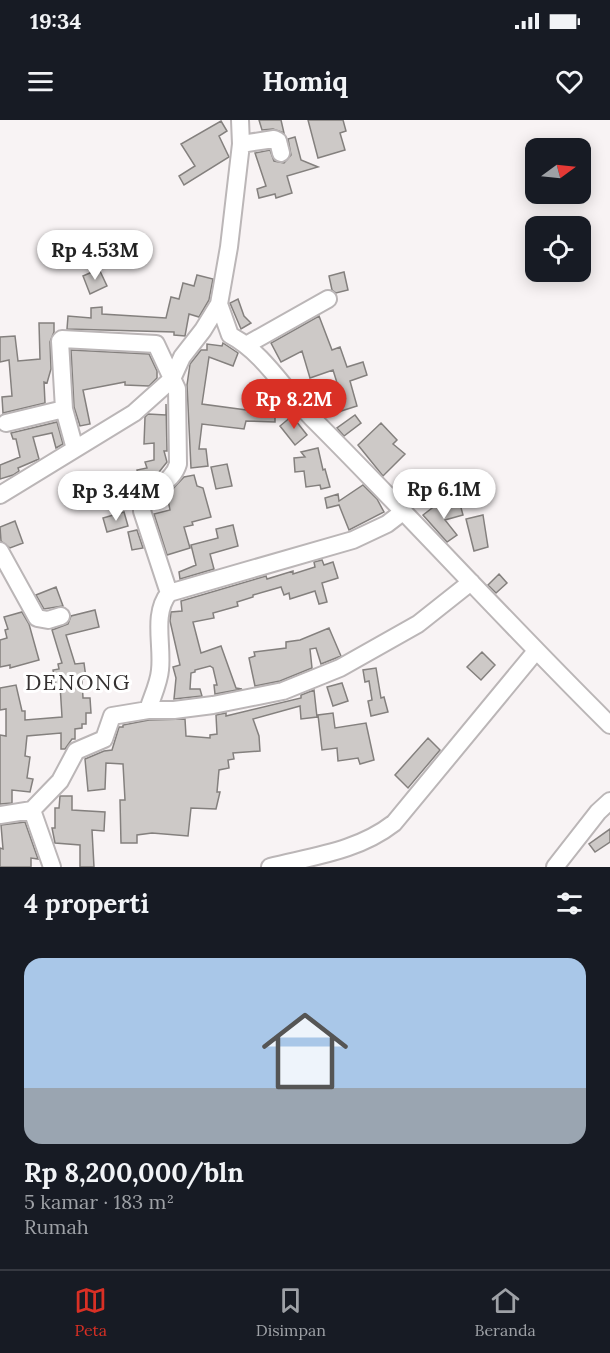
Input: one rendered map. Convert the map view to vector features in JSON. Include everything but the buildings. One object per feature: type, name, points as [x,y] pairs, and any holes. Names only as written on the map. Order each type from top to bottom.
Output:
[{"type":"street","points":[[0,495],[134,413],[172,379],[182,357],[219,304],[229,247],[241,144],[240,120]]},
{"type":"street","points":[[241,144],[274,139],[278,141],[281,153]]},
{"type":"street","points":[[248,344],[328,299]]},
{"type":"street","points":[[219,304],[230,335]]},
{"type":"street","points":[[203,330],[230,335],[248,344],[298,405],[404,511],[536,651],[610,725]]},
{"type":"street","points":[[75,449],[64,409],[58,345],[62,339],[153,342],[159,347],[177,389],[177,468],[172,476],[146,498],[142,511],[169,593]]},
{"type":"street","points":[[6,423],[64,409]]},
{"type":"street","points":[[148,710],[160,673],[162,652],[159,613],[161,602],[169,593],[353,540],[387,524],[404,511]]},
{"type":"street","points":[[0,551],[37,618],[48,620],[62,616]]},
{"type":"street","points":[[0,815],[32,810],[60,781],[76,751],[104,739],[112,716],[148,710],[174,710],[213,705],[283,691],[302,684],[340,668],[418,624],[471,582]]},
{"type":"street","points":[[270,867],[348,849],[375,836],[394,823],[536,651]]},
{"type":"street","points":[[555,867],[597,812],[610,801]]},
{"type":"street","points":[[32,810],[52,867]]},
{"type":"district","name":"DENONG","points":[[78,682]]}]
